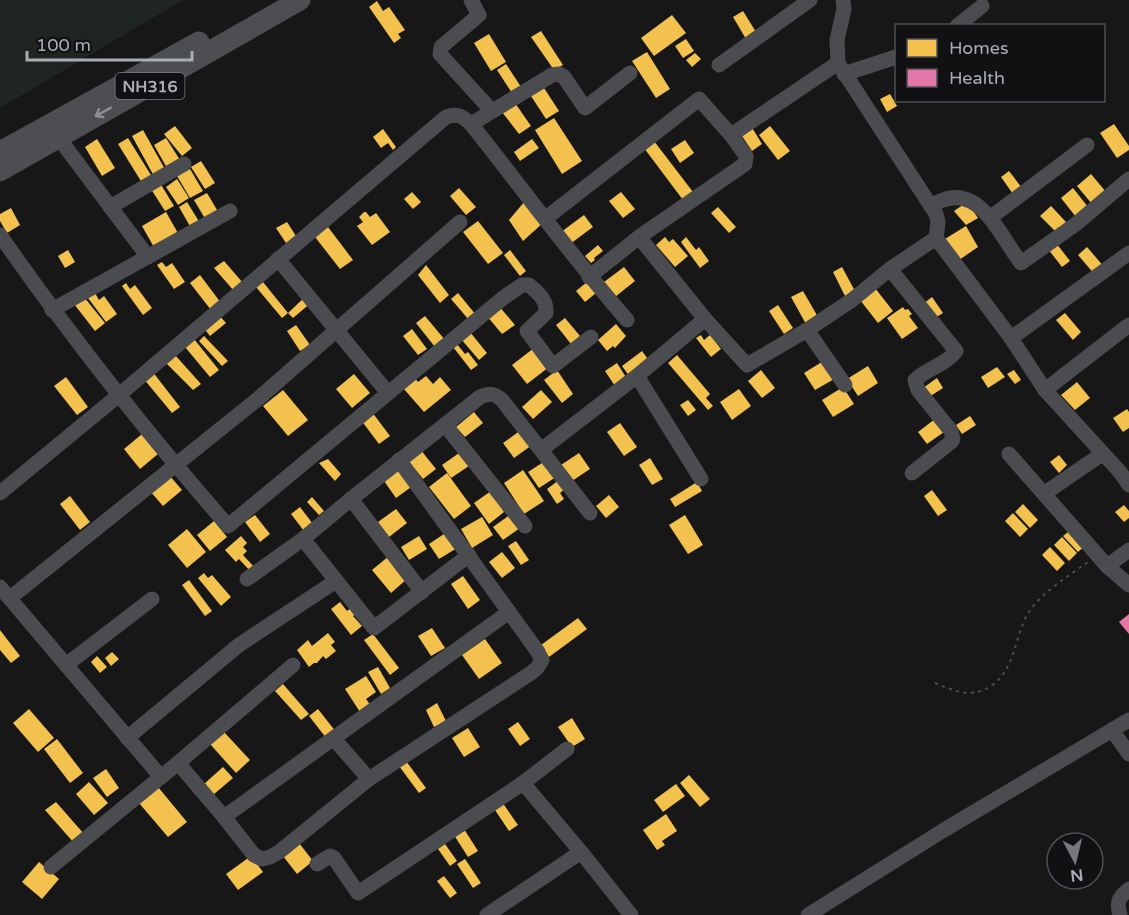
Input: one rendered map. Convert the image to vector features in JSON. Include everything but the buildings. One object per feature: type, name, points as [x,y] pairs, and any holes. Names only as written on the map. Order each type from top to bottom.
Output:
[{"type":"highway","name":"NH316","points":[[0,152],[274,0]]},
{"type":"highway","name":"NH316","points":[[0,171],[300,0]]},
{"type":"street","points":[[471,0],[479,15],[441,47],[440,54],[491,110]]},
{"type":"street","points":[[719,65],[810,0]]},
{"type":"street","points":[[843,0],[844,9],[837,40],[841,69],[931,206],[938,222],[936,238],[1011,338],[1045,390],[1102,454],[1124,473],[1129,485]]},
{"type":"street","points":[[960,24],[982,6]]},
{"type":"street","points":[[731,135],[841,69],[895,57]]},
{"type":"street","points":[[471,124],[552,75],[559,74],[564,77],[585,108],[630,74]]},
{"type":"street","points":[[546,218],[699,99],[731,135],[746,156],[745,164],[639,237],[590,277]]},
{"type":"street","points":[[0,493],[446,117],[454,114],[462,116],[471,124],[590,277],[627,320]]},
{"type":"street","points":[[58,137],[148,257]]},
{"type":"street","points":[[991,217],[1086,145]]},
{"type":"street","points":[[110,207],[184,164]]},
{"type":"street","points":[[931,206],[948,197],[966,197],[991,217],[1002,237],[1021,262],[1076,224],[1129,179]]},
{"type":"street","points":[[52,310],[230,211]]},
{"type":"street","points":[[161,777],[5,593],[175,465],[259,398],[460,222]]},
{"type":"street","points":[[0,236],[52,310],[118,395],[228,526],[503,298],[522,285],[529,285],[547,306],[546,313],[527,331],[553,366],[591,338]]},
{"type":"street","points":[[639,237],[705,319],[747,365],[807,330],[852,300],[890,269],[936,238]]},
{"type":"street","points":[[278,259],[388,393]]},
{"type":"street","points":[[1011,338],[1126,261]]},
{"type":"street","points":[[890,269],[956,351],[951,359],[924,371],[915,380],[918,390],[951,431],[953,439],[912,473]]},
{"type":"street","points":[[541,450],[637,376],[705,319]]},
{"type":"street","points":[[1045,390],[1129,325]]},
{"type":"street","points":[[807,330],[845,385]]},
{"type":"street","points":[[637,376],[701,479]]},
{"type":"street","points":[[247,579],[303,539],[399,460],[488,393],[496,395],[590,513]]},
{"type":"street","points":[[445,425],[525,526]]},
{"type":"street","points":[[1009,454],[1102,560],[1129,585]]},
{"type":"street","points":[[1045,494],[1102,454]]},
{"type":"street","points":[[178,763],[254,855],[262,859],[270,857],[326,816],[369,779],[537,668],[542,660],[538,652],[399,460]]},
{"type":"street","points":[[351,499],[422,592]]},
{"type":"street","points":[[303,539],[374,628],[469,555]]},
{"type":"street","points":[[1102,560],[1129,550]]},
{"type":"street","points":[[127,738],[239,645],[336,581]]},
{"type":"street","points":[[66,666],[152,599]]},
{"type":"street","points":[[224,817],[509,612]]},
{"type":"street","points":[[51,867],[293,665]]},
{"type":"street","points":[[808,915],[944,830],[1129,720]]},
{"type":"street","points":[[1112,730],[1129,754]]},
{"type":"street","points":[[334,739],[369,779]]},
{"type":"street","points":[[317,864],[330,856],[334,858],[358,893],[523,783],[567,749]]},
{"type":"street","points":[[523,783],[631,915]]},
{"type":"street","points":[[487,915],[581,852]]},
{"type":"street","points":[[1120,915],[1118,901],[1120,896],[1129,889]]},
{"type":"path","points":[[935,683],[966,694],[987,689],[998,682],[1010,662],[1024,619],[1033,607],[1102,560]]},
{"type":"shaded area","points":[[0,0],[183,0],[0,108]]}]
